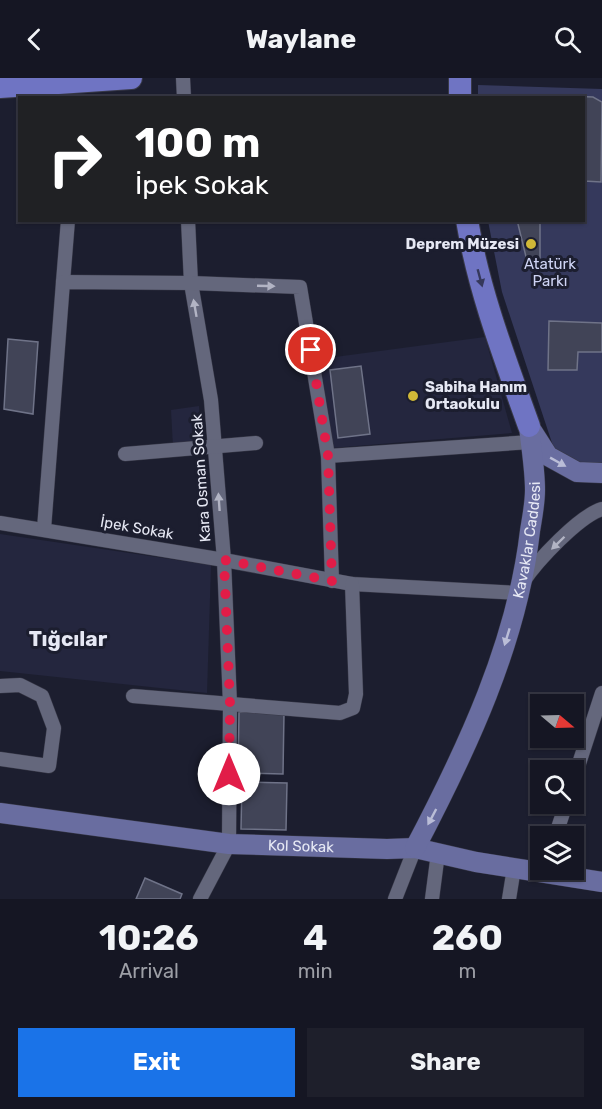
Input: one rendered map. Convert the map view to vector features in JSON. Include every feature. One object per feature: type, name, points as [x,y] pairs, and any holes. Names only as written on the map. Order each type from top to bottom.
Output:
[{"type":"main road","points":[[0,87],[77,86],[131,78]]},
{"type":"main road","name":"Kavaklar Caddesi","points":[[467,222],[492,323],[530,434]]},
{"type":"street","points":[[183,78],[184,96]]},
{"type":"street","points":[[44,529],[68,222]]},
{"type":"street","name":"Kara Osman Sokak","points":[[188,222],[191,283],[211,400],[224,560],[230,704],[229,844]]},
{"type":"street","points":[[63,282],[300,287],[328,456],[332,581]]},
{"type":"street","points":[[328,456],[530,434],[548,456],[577,472],[602,473]]},
{"type":"street","name":"Kavaklar Caddesi","points":[[416,848],[476,724],[507,639],[527,560],[535,490],[530,434]]},
{"type":"street","points":[[125,454],[256,443]]},
{"type":"street","points":[[520,589],[561,540],[593,512],[602,509]]},
{"type":"street","name":"İpek Sokak","points":[[0,523],[352,584],[520,589]]},
{"type":"street","points":[[132,696],[340,713],[353,708],[356,694],[352,584]]},
{"type":"street","points":[[0,686],[20,685],[42,696],[54,728],[48,766],[0,759]]},
{"type":"street","points":[[580,760],[602,693]]},
{"type":"street","name":"Kol Sokak","points":[[0,813],[229,844],[416,848],[476,862],[530,870]]},
{"type":"street","points":[[200,899],[229,844]]},
{"type":"street","points":[[395,899],[416,848]]},
{"type":"street","points":[[432,899],[438,853]]},
{"type":"street","points":[[509,899],[514,868]]},
{"type":"street","name":"Kol Sokak","points":[[584,879],[602,882]]},
{"type":"shaded area","name":"Sabiha Hanım Ortaokulu","points":[[485,337],[512,433],[332,448],[320,359]]},
{"type":"shaded area","points":[[199,406],[202,445],[173,447],[171,410]]},
{"type":"shaded area","points":[[0,534],[211,565],[207,693],[0,671]]},
{"type":"green space","name":"Atatürk Parkı","points":[[478,85],[602,89],[602,468],[581,464],[555,452],[502,292],[488,222],[585,222],[585,96],[478,96]]},
{"type":"building","points":[[585,97],[593,97],[602,102],[601,182],[585,181]]},
{"type":"building","name":"Deprem Müzesi","points":[[517,222],[540,222],[540,268],[529,269]]},
{"type":"building","points":[[549,321],[602,323],[602,352],[578,352],[577,370],[548,370]]},
{"type":"building","points":[[8,339],[38,342],[33,414],[4,409]]},
{"type":"building","points":[[361,366],[370,434],[338,438],[330,370]]},
{"type":"building","points":[[239,712],[284,713],[283,774],[238,773]]},
{"type":"building","points":[[242,782],[287,783],[286,830],[241,829]]},
{"type":"building","points":[[145,878],[182,894],[180,899],[136,899]]},
{"type":"place","name":"Deprem Müzesi","points":[[531,244]]},
{"type":"place","name":"Sabiha Hanım Ortaokulu","points":[[413,396]]},
{"type":"district","name":"Tığcılar","points":[[68,639]]},
{"type":"route","points":[[229,774],[230,704],[224,560],[332,581],[328,456],[311,350]]}]
